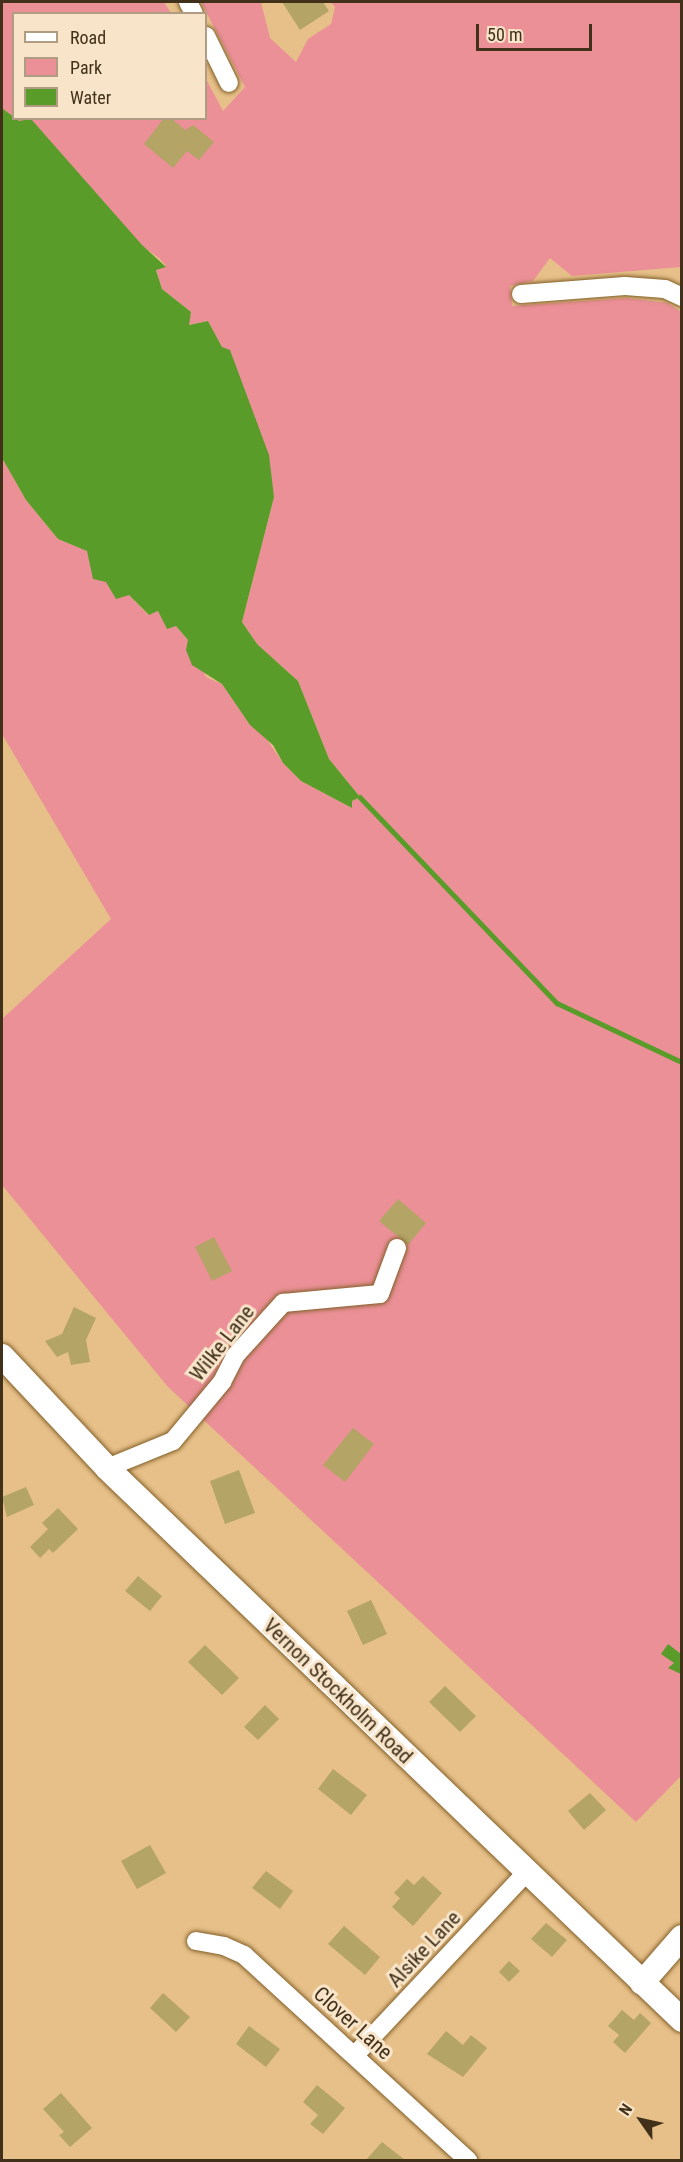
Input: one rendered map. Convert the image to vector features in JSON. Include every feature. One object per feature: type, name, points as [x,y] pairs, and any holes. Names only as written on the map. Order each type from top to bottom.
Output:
[{"type":"main road","name":"Vernon Stockholm Road","points":[[2,1356],[107,1467],[681,2020]]},
{"type":"main road","points":[[642,1983],[681,1937]]},
{"type":"street","points":[[207,38],[230,84]]},
{"type":"street","points":[[520,294],[625,286],[665,289],[681,297]]},
{"type":"street","name":"Wilke Lane","points":[[107,1467],[173,1441],[222,1382],[235,1356],[283,1303],[380,1294],[397,1248]]},
{"type":"street","name":"Alsike Lane","points":[[355,2055],[526,1873]]},
{"type":"street","name":"Clover Lane","points":[[196,1941],[224,1946],[244,1955],[468,2160]]},
{"type":"green space","points":[[2,2],[164,2],[170,12],[12,12],[12,116],[2,108]]},
{"type":"green space","points":[[201,2],[261,2],[270,38],[296,62],[308,39],[331,24],[335,7],[331,2],[681,2],[681,267],[572,276],[550,258],[533,281],[510,286],[512,306],[627,298],[667,303],[681,312],[682,1775],[636,1822],[168,1387],[2,1185],[2,1019],[111,919],[2,734],[2,458],[26,500],[58,539],[87,551],[106,582],[129,595],[148,615],[158,611],[176,626],[188,640],[206,677],[222,684],[250,725],[262,732],[283,763],[301,781],[352,808],[352,801],[360,797],[329,759],[298,681],[257,644],[242,622],[274,497],[222,347],[208,321],[188,325],[191,312],[162,289],[156,269],[166,266],[159,258],[142,246],[17,120],[207,120],[207,81],[223,111],[245,87]]},
{"type":"water","points":[[2,108],[12,116],[12,120],[32,120],[142,245],[166,267],[156,270],[162,289],[191,312],[189,325],[208,321],[222,347],[230,350],[269,455],[274,497],[242,622],[257,644],[298,681],[329,759],[360,797],[352,801],[352,808],[301,781],[283,763],[273,745],[250,725],[222,684],[192,665],[186,650],[188,640],[176,626],[167,629],[158,611],[149,615],[129,595],[116,599],[106,582],[93,579],[87,551],[58,539],[26,500],[2,458]]},
{"type":"water","points":[[668,1644],[681,1654],[681,1674],[668,1668],[674,1663],[661,1654]]},
{"type":"building","points":[[282,2],[323,2],[329,11],[300,30]]},
{"type":"building","points":[[162,120],[173,120],[185,130],[193,125],[214,142],[199,160],[187,151],[173,168],[144,144]]},
{"type":"building","points":[[398,1199],[426,1223],[408,1245],[379,1221]]},
{"type":"building","points":[[214,1237],[232,1271],[212,1281],[195,1247]]},
{"type":"building","points":[[74,1307],[96,1318],[86,1340],[90,1362],[71,1365],[68,1352],[57,1357],[45,1341],[62,1334]]},
{"type":"building","points":[[353,1428],[374,1444],[345,1482],[323,1465]]},
{"type":"building","points":[[239,1470],[255,1513],[225,1524],[210,1481]]},
{"type":"building","points":[[26,1487],[34,1505],[7,1517],[2,1497]]},
{"type":"building","points":[[58,1508],[78,1529],[53,1553],[49,1549],[40,1558],[30,1547],[48,1529],[42,1523]]},
{"type":"building","points":[[138,1576],[162,1596],[150,1611],[125,1591]]},
{"type":"building","points":[[371,1600],[387,1634],[363,1645],[347,1611]]},
{"type":"building","points":[[205,1645],[239,1678],[222,1695],[188,1662]]},
{"type":"building","points":[[445,1686],[476,1716],[460,1732],[429,1702]]},
{"type":"building","points":[[265,1705],[279,1719],[258,1740],[244,1727]]},
{"type":"building","points":[[333,1769],[367,1795],[351,1815],[318,1789]]},
{"type":"building","points":[[590,1793],[606,1810],[584,1830],[568,1811]]},
{"type":"building","points":[[150,1845],[166,1873],[137,1889],[121,1861]]},
{"type":"building","points":[[266,1871],[293,1891],[280,1909],[252,1888]]},
{"type":"building","points":[[423,1876],[442,1893],[413,1926],[392,1907],[400,1898],[394,1893],[407,1879],[414,1885]]},
{"type":"building","points":[[546,1923],[567,1940],[552,1957],[531,1939]]},
{"type":"building","points":[[344,1926],[380,1957],[365,1975],[328,1944]]},
{"type":"building","points":[[509,1961],[520,1971],[509,1982],[499,1972]]},
{"type":"building","points":[[163,1993],[190,2017],[176,2032],[150,2008]]},
{"type":"building","points":[[622,2010],[634,2020],[640,2013],[651,2023],[625,2053],[613,2042],[619,2035],[608,2026]]},
{"type":"building","points":[[249,2026],[280,2049],[266,2067],[236,2044]]},
{"type":"building","points":[[446,2031],[463,2045],[471,2035],[487,2048],[463,2077],[427,2054]]},
{"type":"building","points":[[317,2085],[345,2108],[323,2134],[310,2124],[318,2115],[303,2102]]},
{"type":"building","points":[[61,2093],[92,2128],[70,2147],[59,2135],[64,2132],[43,2109]]},
{"type":"building","points":[[382,2142],[405,2160],[366,2160]]},
{"type":"waterway","points":[[360,797],[557,1003],[682,1062]]}]
